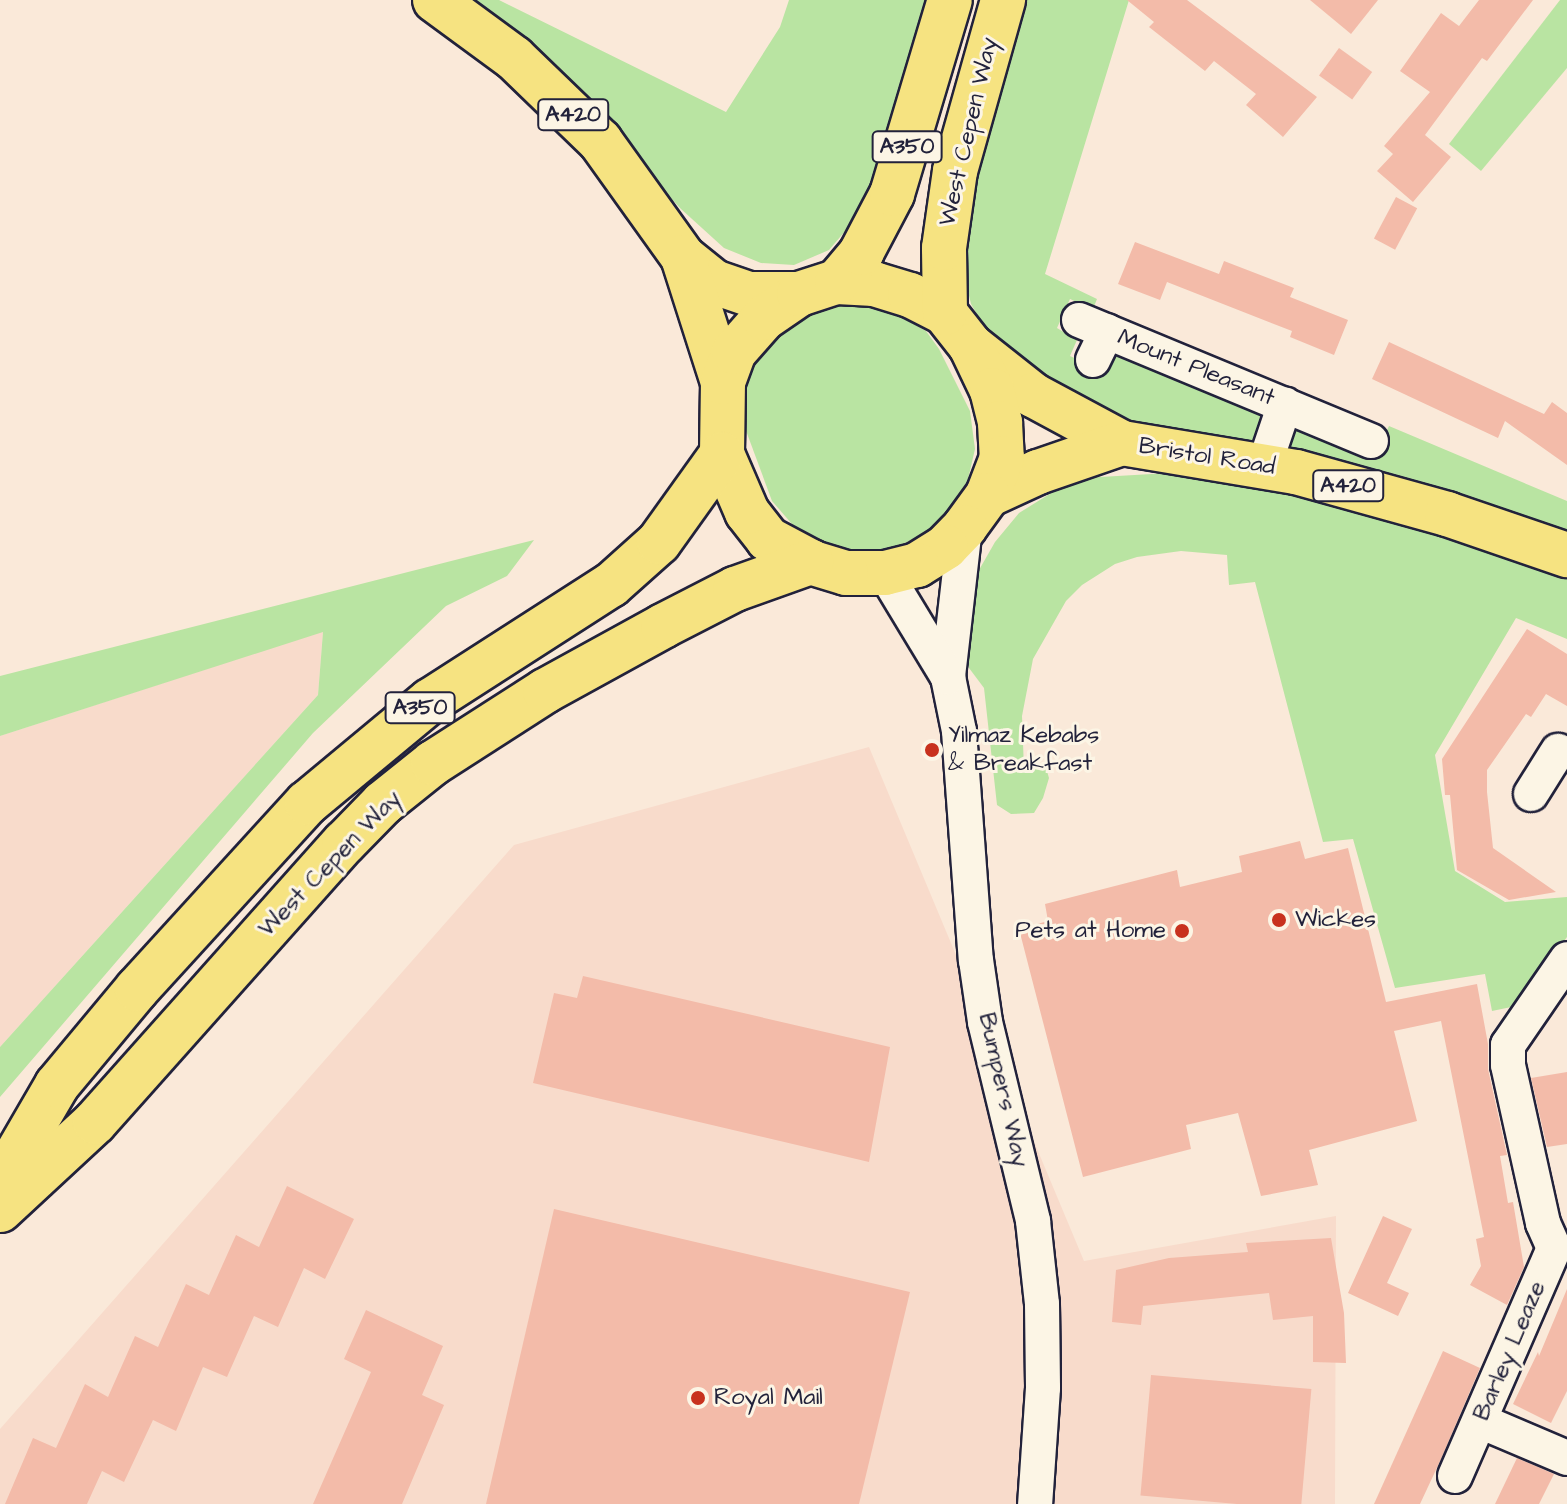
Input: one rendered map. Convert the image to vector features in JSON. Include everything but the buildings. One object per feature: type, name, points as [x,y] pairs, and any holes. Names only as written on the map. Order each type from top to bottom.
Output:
[{"type":"main road","name":"A420","points":[[435,0],[514,58],[600,141],[683,257],[714,282],[749,294],[818,288]]},
{"type":"main road","name":"West Cepen Way","points":[[818,288],[861,253],[892,194],[950,0]]},
{"type":"main road","name":"West Cepen Way","points":[[958,330],[944,248],[955,171],[1003,0]]},
{"type":"main road","name":"A420","points":[[683,257],[723,382]]},
{"type":"main road","points":[[818,288],[886,288],[910,295],[958,330]]},
{"type":"main road","name":"A350","points":[[818,288],[751,329],[734,352],[723,382],[722,454],[747,512],[768,539],[811,562],[846,573],[885,573],[917,565],[946,547],[977,511],[1002,458],[1000,423],[992,390],[958,330]]},
{"type":"main road","name":"Bristol Road","points":[[958,330],[1033,395],[1122,443],[1264,466],[1432,510],[1567,555]]},
{"type":"main road","name":"Bristol Road","points":[[977,511],[1038,472],[1122,443]]},
{"type":"main road","name":"A350","points":[[0,1183],[57,1085],[137,989],[307,803],[430,701],[611,585],[659,542],[722,454]]},
{"type":"main road","name":"West Cepen Way","points":[[0,1210],[95,1122],[344,843],[383,803],[433,763],[545,691],[663,626],[735,589],[811,562]]},
{"type":"street","name":"Mount Pleasant","points":[[1093,337],[1285,404],[1371,441]]},
{"type":"street","name":"Mount Pleasant","points":[[1264,466],[1285,404]]},
{"type":"street","name":"Bumpers Way","points":[[948,677],[977,511]]},
{"type":"street","name":"Bumpers Way","points":[[885,573],[948,677],[959,731],[983,1006],[1033,1221],[1040,1290],[1043,1388],[1035,1504]]},
{"type":"street","points":[[1531,794],[1553,748]]},
{"type":"street","name":"Barley Leaze","points":[[1455,1476],[1561,1250],[1543,1223],[1508,1065],[1508,1045],[1567,959]]},
{"type":"street","points":[[1480,1421],[1567,1458]]},
{"type":"shaded area","points":[[323,631],[318,695],[0,1047],[0,736]]},
{"type":"shaded area","points":[[869,747],[1084,1261],[1336,1216],[1335,1504],[0,1504],[0,1429],[514,845]]},
{"type":"green space","points":[[467,0],[499,0],[726,112],[780,27],[789,0],[931,0],[894,141],[858,216],[829,250],[794,265],[761,263],[724,248],[681,209],[612,135]]},
{"type":"green space","points":[[1016,0],[1129,0],[1045,274],[1097,299],[1093,309],[1070,299],[1057,328],[1077,340],[1070,356],[1103,371],[1122,351],[1377,451],[1389,426],[1567,501],[1567,639],[1516,618],[1435,755],[1455,871],[1505,902],[1567,897],[1567,937],[1516,1006],[1492,1011],[1485,974],[1395,988],[1353,839],[1323,842],[1255,582],[1229,585],[1227,555],[1181,551],[1137,557],[1115,564],[1082,585],[1066,601],[1033,659],[1022,716],[1024,769],[1046,768],[1049,778],[1043,798],[1034,813],[1011,814],[997,805],[984,688],[969,668],[964,649],[971,584],[995,542],[1019,513],[1056,490],[1083,478],[1186,472],[1096,417],[986,330],[971,304],[957,245]]},
{"type":"green space","points":[[1560,0],[1567,0],[1567,68],[1481,171],[1449,144]]},
{"type":"green space","points":[[854,303],[893,312],[926,331],[939,349],[970,411],[975,449],[966,488],[941,524],[894,549],[841,551],[798,531],[772,501],[745,428],[744,394],[754,364],[773,337],[793,318],[821,308]]},
{"type":"green space","points":[[534,540],[507,576],[446,606],[313,733],[0,1097],[0,1047],[318,695],[323,632],[0,736],[0,676]]},
{"type":"place","name":"Yilmaz Kebabs & Breakfast","points":[[932,750]]},
{"type":"place","name":"Wickes","points":[[1279,920]]},
{"type":"place","name":"Pets at Home","points":[[1182,931]]},
{"type":"place","name":"Royal Mail","points":[[698,1398]]}]
